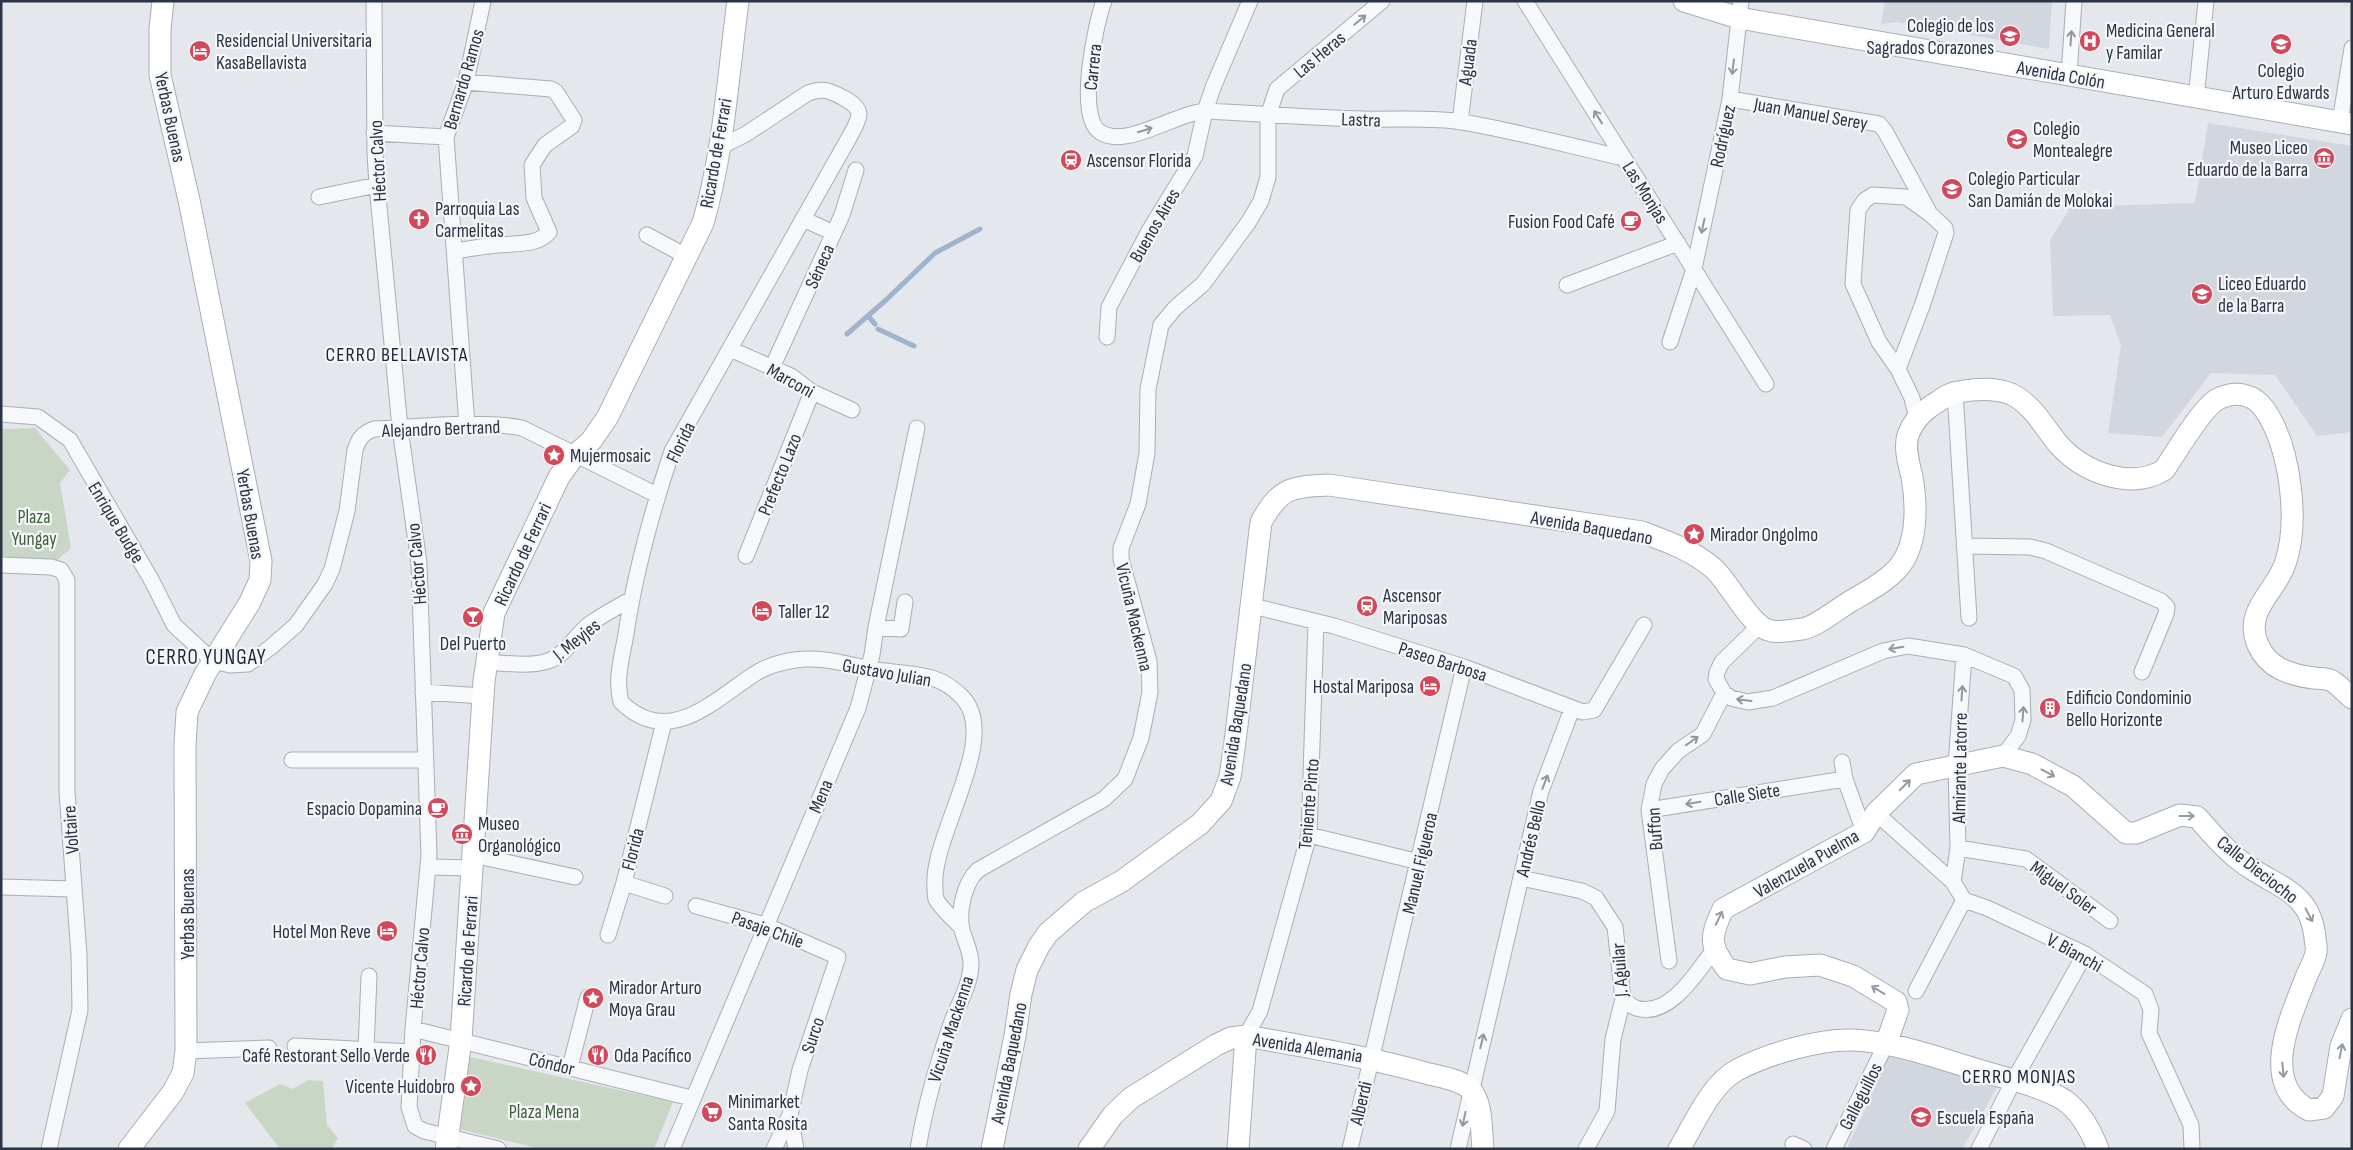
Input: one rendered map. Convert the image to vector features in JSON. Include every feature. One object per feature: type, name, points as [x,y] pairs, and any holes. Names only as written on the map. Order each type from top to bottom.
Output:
[{"type":"street","name":"Yerbas Buenas","points":[[129,1149],[173,1092],[183,1073],[186,1051],[187,712],[213,660],[250,602],[260,580],[261,562],[189,200],[160,75],[160,28],[163,1]]},
{"type":"street","name":"Héctor Calvo","points":[[374,1],[374,133],[377,185],[400,428],[419,563],[428,867],[413,1029],[409,1107],[416,1126],[447,1143]]},
{"type":"street","name":"Bernardo Ramos","points":[[467,426],[446,137],[466,82],[483,1]]},
{"type":"street","name":"Ricardo de Ferrari","points":[[447,1143],[461,1040],[483,696],[486,662],[494,614],[558,477],[574,456],[591,442],[607,418],[702,223],[712,190],[720,147],[738,1]]},
{"type":"street","name":"Carrera","points":[[1098,132],[1091,122],[1089,84],[1093,50],[1104,1]]},
{"type":"street","name":"Buenos Aires","points":[[1107,337],[1109,307],[1149,231],[1195,156],[1205,111],[1250,1]]},
{"type":"street","name":"Las Heras","points":[[1268,116],[1278,89],[1382,1]]},
{"type":"street","name":"Aguada","points":[[1460,122],[1475,1]]},
{"type":"street","name":"Las Monjas","points":[[1525,1],[1766,384]]},
{"type":"street","name":"Avenida Colón","points":[[1684,1],[1740,10],[2069,75],[2346,123]]},
{"type":"street","points":[[2069,75],[2074,1]]},
{"type":"street","points":[[2196,98],[2206,1]]},
{"type":"street","name":"Rodríguez","points":[[1694,269],[1730,99],[1740,10]]},
{"type":"street","points":[[2346,123],[2352,48]]},
{"type":"street","points":[[455,251],[497,245],[523,244],[545,237],[549,232],[534,198],[532,165],[544,144],[572,126],[574,120],[556,92],[551,89],[466,82]]},
{"type":"street","name":"Florida","points":[[608,935],[624,883],[664,722],[647,720],[633,714],[621,702],[619,681],[630,600],[657,496],[672,451],[850,136],[858,119],[856,107],[827,91],[808,93],[760,126],[720,147]]},
{"type":"street","name":"Juan Manuel Serey","points":[[1730,99],[1879,124],[1886,130],[1930,214]]},
{"type":"street","name":"Lastra","points":[[1098,132],[1110,137],[1129,135],[1205,111],[1268,116],[1460,122],[1624,158]]},
{"type":"street","name":"Vicuña Mackenna","points":[[918,1149],[924,1115],[942,1051],[968,983],[971,962],[961,928],[964,896],[970,878],[978,870],[1104,799],[1125,778],[1141,738],[1150,692],[1149,661],[1120,559],[1121,548],[1138,504],[1147,453],[1148,389],[1161,325],[1175,308],[1203,284],[1248,223],[1261,201],[1268,177],[1268,116]]},
{"type":"street","points":[[374,133],[446,137]]},
{"type":"street","name":"Séneca","points":[[776,359],[842,215],[856,170]]},
{"type":"street","points":[[319,197],[377,185]]},
{"type":"street","name":"Juan Manuel Serey","points":[[1898,369],[1946,238],[1945,228],[1930,214],[1906,197],[1873,195],[1865,200],[1858,210],[1853,284],[1879,342],[1898,369],[1912,398],[1917,419]]},
{"type":"street","points":[[803,219],[825,229]]},
{"type":"street","points":[[647,235],[686,256]]},
{"type":"street","points":[[1567,285],[1678,244]]},
{"type":"street","points":[[1670,342],[1694,269]]},
{"type":"street","name":"Marconi","points":[[730,349],[791,376],[812,392],[852,410]]},
{"type":"street","points":[[2003,756],[2018,736],[2023,720],[2022,690],[2014,676],[1964,655],[1908,646],[1872,653],[1773,698],[1748,702],[1730,698],[1724,693],[1716,679],[1722,662],[1759,626],[1772,632],[1805,629],[1872,588],[1898,568],[1912,542],[1914,530],[1914,488],[1906,446],[1908,436],[1917,419],[1927,409],[1955,392],[1989,389],[2011,395],[2036,413],[2061,447],[2091,469],[2130,479],[2154,476],[2164,470],[2210,403],[2228,395],[2238,394],[2248,395],[2256,400],[2271,420],[2278,439],[2288,472],[2292,500],[2291,536],[2285,564],[2257,607],[2254,616],[2257,644],[2265,658],[2279,670],[2306,677],[2331,680],[2352,698]]},
{"type":"street","name":"Prefecto Lazo","points":[[746,556],[812,392]]},
{"type":"street","points":[[1955,392],[1969,618]]},
{"type":"street","name":"Enrique Budge","points":[[1,414],[38,418],[70,440],[152,581],[174,625],[213,660]]},
{"type":"street","name":"Alejandro Bertrand","points":[[213,660],[230,665],[248,664],[271,648],[296,625],[316,599],[332,569],[348,511],[358,440],[366,432],[374,429],[467,426],[509,426],[522,428],[574,456],[657,496]]},
{"type":"street","name":"Mena","points":[[672,1149],[691,1098],[858,708],[868,669],[917,428]]},
{"type":"street","name":"Avenida Baquedano","points":[[992,1149],[997,1116],[1015,1036],[1021,994],[1027,970],[1038,946],[1048,933],[1084,902],[1122,881],[1192,830],[1222,801],[1230,777],[1253,606],[1256,555],[1262,522],[1274,500],[1288,490],[1306,486],[1329,485],[1642,532],[1689,550],[1713,569],[1732,588],[1744,609],[1759,626]]},
{"type":"street","points":[[1964,546],[2030,547],[2046,551],[2161,601],[2167,607],[2166,614],[2142,672]]},
{"type":"street","name":"Voltaire","points":[[1,564],[51,567],[61,570],[67,580],[67,792],[80,1010],[49,1149]]},
{"type":"street","name":"J. Meyjes","points":[[486,662],[530,663],[548,661],[564,652],[577,635],[591,623],[630,600]]},
{"type":"street","points":[[876,627],[901,628],[905,602]]},
{"type":"street","name":"Paseo Barbosa","points":[[1253,606],[1316,622],[1464,667],[1572,709]]},
{"type":"street","name":"Teniente Pinto","points":[[1246,1036],[1260,1011],[1309,835],[1316,622]]},
{"type":"street","points":[[1572,709],[1584,712],[1594,710],[1644,625]]},
{"type":"street","name":"Almirante Latorre","points":[[1953,882],[1958,848],[1956,765],[1964,655]]},
{"type":"street","name":"Gustavo Julian","points":[[664,722],[687,717],[723,698],[754,674],[779,663],[797,659],[818,659],[868,669],[936,677],[962,696],[972,710],[974,734],[968,769],[939,848],[934,876],[936,899],[961,928]]},
{"type":"street","name":"Manuel Figueroa","points":[[1371,1058],[1464,667]]},
{"type":"street","points":[[423,692],[483,696]]},
{"type":"street","name":"Buffon","points":[[1669,961],[1649,810],[1654,784],[1662,769],[1678,751],[1702,734],[1724,693]]},
{"type":"street","name":"Andrés Bello","points":[[1458,1149],[1470,1089],[1541,791],[1572,709]]},
{"type":"street","name":"Valenzuela Puelma","points":[[1713,951],[1714,927],[1723,909],[1864,832],[1876,813],[1916,774],[2003,756]]},
{"type":"street","name":"Calle Dieciocho","points":[[2003,756],[2032,764],[2073,786],[2126,833],[2136,833],[2180,815],[2197,817],[2225,848],[2252,869],[2278,882],[2302,902],[2313,921],[2316,952],[2284,1039],[2282,1056],[2286,1086],[2295,1100],[2309,1110],[2324,1108],[2333,1096],[2341,1046],[2352,1018]]},
{"type":"street","points":[[292,760],[425,760]]},
{"type":"street","points":[[1842,762],[1845,778],[1864,832]]},
{"type":"street","name":"Calle Siete","points":[[1649,810],[1845,778]]},
{"type":"street","points":[[1876,813],[1953,882],[1964,900],[1916,991]]},
{"type":"street","points":[[1309,835],[1419,862]]},
{"type":"street","name":"Miguel Soler","points":[[1958,848],[2026,859],[2110,921]]},
{"type":"street","points":[[428,867],[472,862],[574,877]]},
{"type":"street","name":"J. Aguilar","points":[[1521,878],[1582,891],[1596,898],[1606,910],[1615,927],[1624,999],[1613,1039],[1607,1111],[1586,1149]]},
{"type":"street","points":[[624,883],[665,896]]},
{"type":"street","points":[[1,887],[73,889]]},
{"type":"street","name":"V. Bianchi","points":[[1964,900],[1988,908],[2085,954],[2145,994],[2151,1010],[2149,1032],[2191,1126],[2192,1149]]},
{"type":"street","name":"Pasaje Chile","points":[[696,906],[765,925],[838,957]]},
{"type":"street","points":[[1624,999],[1637,1008],[1650,1008],[1668,1003],[1680,994],[1713,951],[1727,969],[1750,974],[1785,967],[1820,964],[1852,976],[1896,1002],[1898,1010],[1886,1044]]},
{"type":"street","points":[[1979,1149],[2014,1080],[2085,954]]},
{"type":"street","name":"Surco","points":[[790,1114],[800,1070],[838,957]]},
{"type":"street","points":[[366,1050],[369,976]]},
{"type":"street","points":[[570,1067],[588,997]]},
{"type":"street","name":"Cóndor","points":[[413,1029],[691,1098]]},
{"type":"street","points":[[1238,1149],[1246,1036]]},
{"type":"street","name":"Avenida Alemania","points":[[1089,1149],[1112,1115],[1131,1098],[1216,1045],[1231,1038],[1246,1036],[1371,1058],[1454,1080],[1470,1089]]},
{"type":"street","points":[[1680,1149],[1714,1091],[1735,1071],[1759,1060],[1822,1043],[1852,1040],[1886,1044],[2014,1080],[2064,1100],[2090,1128],[2098,1149]]},
{"type":"street","name":"Galleguillos","points":[[1834,1149],[1886,1044]]},
{"type":"street","points":[[295,1046],[413,1052]]},
{"type":"street","points":[[186,1051],[269,1048]]},
{"type":"street","name":"Alberdi","points":[[1350,1149],[1371,1058]]},
{"type":"street","points":[[1470,1089],[1478,1108],[1483,1149]]},
{"type":"street","points":[[774,1149],[790,1114]]},
{"type":"street","points":[[790,1114],[796,1149]]},
{"type":"street","points":[[447,1143],[498,1149]]},
{"type":"shaded area","name":"Colegio de los Sagrados Corazones","points":[[1885,1],[2052,1],[2049,49],[1897,22],[1881,24]]},
{"type":"shaded area","name":"Liceo Eduardo de la Barra","points":[[2208,123],[2352,146],[2352,432],[2317,436],[2275,375],[2211,373],[2162,437],[2108,433],[2121,345],[2110,315],[2053,316],[2050,240],[2071,207],[2195,203]]},
{"type":"shaded area","name":"Escuela España","points":[[1889,1056],[1998,1086],[1962,1149],[1847,1149]]},
{"type":"green space","name":"Plaza Yungay","points":[[35,428],[70,470],[60,483],[71,548],[55,562],[1,559],[1,429]]},
{"type":"green space","name":"Plaza Mena","points":[[470,1057],[673,1102],[654,1149],[541,1149],[459,1129],[465,1060]]},
{"type":"green space","points":[[308,1080],[323,1081],[327,1125],[338,1138],[332,1149],[280,1149],[245,1103],[280,1084],[293,1089]]},
{"type":"waterway","points":[[847,334],[935,253],[980,229]]},
{"type":"waterway","points":[[868,316],[875,324]]},
{"type":"waterway","points":[[878,329],[914,346]]},
{"type":"place","name":"Colegio de los Sagrados Corazones","points":[[2010,36]]},
{"type":"place","name":"Medicina General y Familar","points":[[2090,41]]},
{"type":"place","name":"Colegio Arturo Edwards","points":[[2281,44]]},
{"type":"place","name":"Residencial Universitaria KasaBellavista","points":[[200,51]]},
{"type":"place","name":"Colegio Montealegre","points":[[2017,139]]},
{"type":"place","name":"Museo Liceo Eduardo de la Barra","points":[[2324,158]]},
{"type":"place","name":"Ascensor Florida","points":[[1071,160]]},
{"type":"place","name":"Colegio Particular San Damián de Molokai","points":[[1952,189]]},
{"type":"place","name":"Parroquia Las Carmelitas","points":[[419,219]]},
{"type":"place","name":"Fusion Food Café","points":[[1631,221]]},
{"type":"place","name":"Liceo Eduardo de la Barra","points":[[2202,294]]},
{"type":"place","name":"Mujermosaic","points":[[554,455]]},
{"type":"place","name":"Mirador Ongolmo","points":[[1694,534]]},
{"type":"place","name":"Ascensor Mariposas","points":[[1367,606]]},
{"type":"place","name":"Taller 12","points":[[762,611]]},
{"type":"place","name":"Del Puerto","points":[[473,617]]},
{"type":"place","name":"Hostal Mariposa","points":[[1430,686]]},
{"type":"place","name":"Edificio Condominio Bello Horizonte","points":[[2050,708]]},
{"type":"place","name":"Espacio Dopamina","points":[[438,808]]},
{"type":"place","name":"Museo Organológico","points":[[462,834]]},
{"type":"place","name":"Hotel Mon Reve","points":[[387,931]]},
{"type":"place","name":"Mirador Arturo Moya Grau","points":[[593,998]]},
{"type":"place","name":"Café Restorant Sello Verde","points":[[426,1055]]},
{"type":"place","name":"Oda Pacífico","points":[[598,1055]]},
{"type":"place","name":"Vicente Huidobro","points":[[471,1086]]},
{"type":"place","name":"Minimarket Santa Rosita","points":[[712,1112]]},
{"type":"place","name":"Escuela España","points":[[1921,1117]]},
{"type":"district","name":"CERRO BELLAVISTA","points":[[397,354]]},
{"type":"district","name":"CERRO YUNGAY","points":[[206,657]]},
{"type":"district","name":"CERRO MONJAS","points":[[2019,1076]]}]
